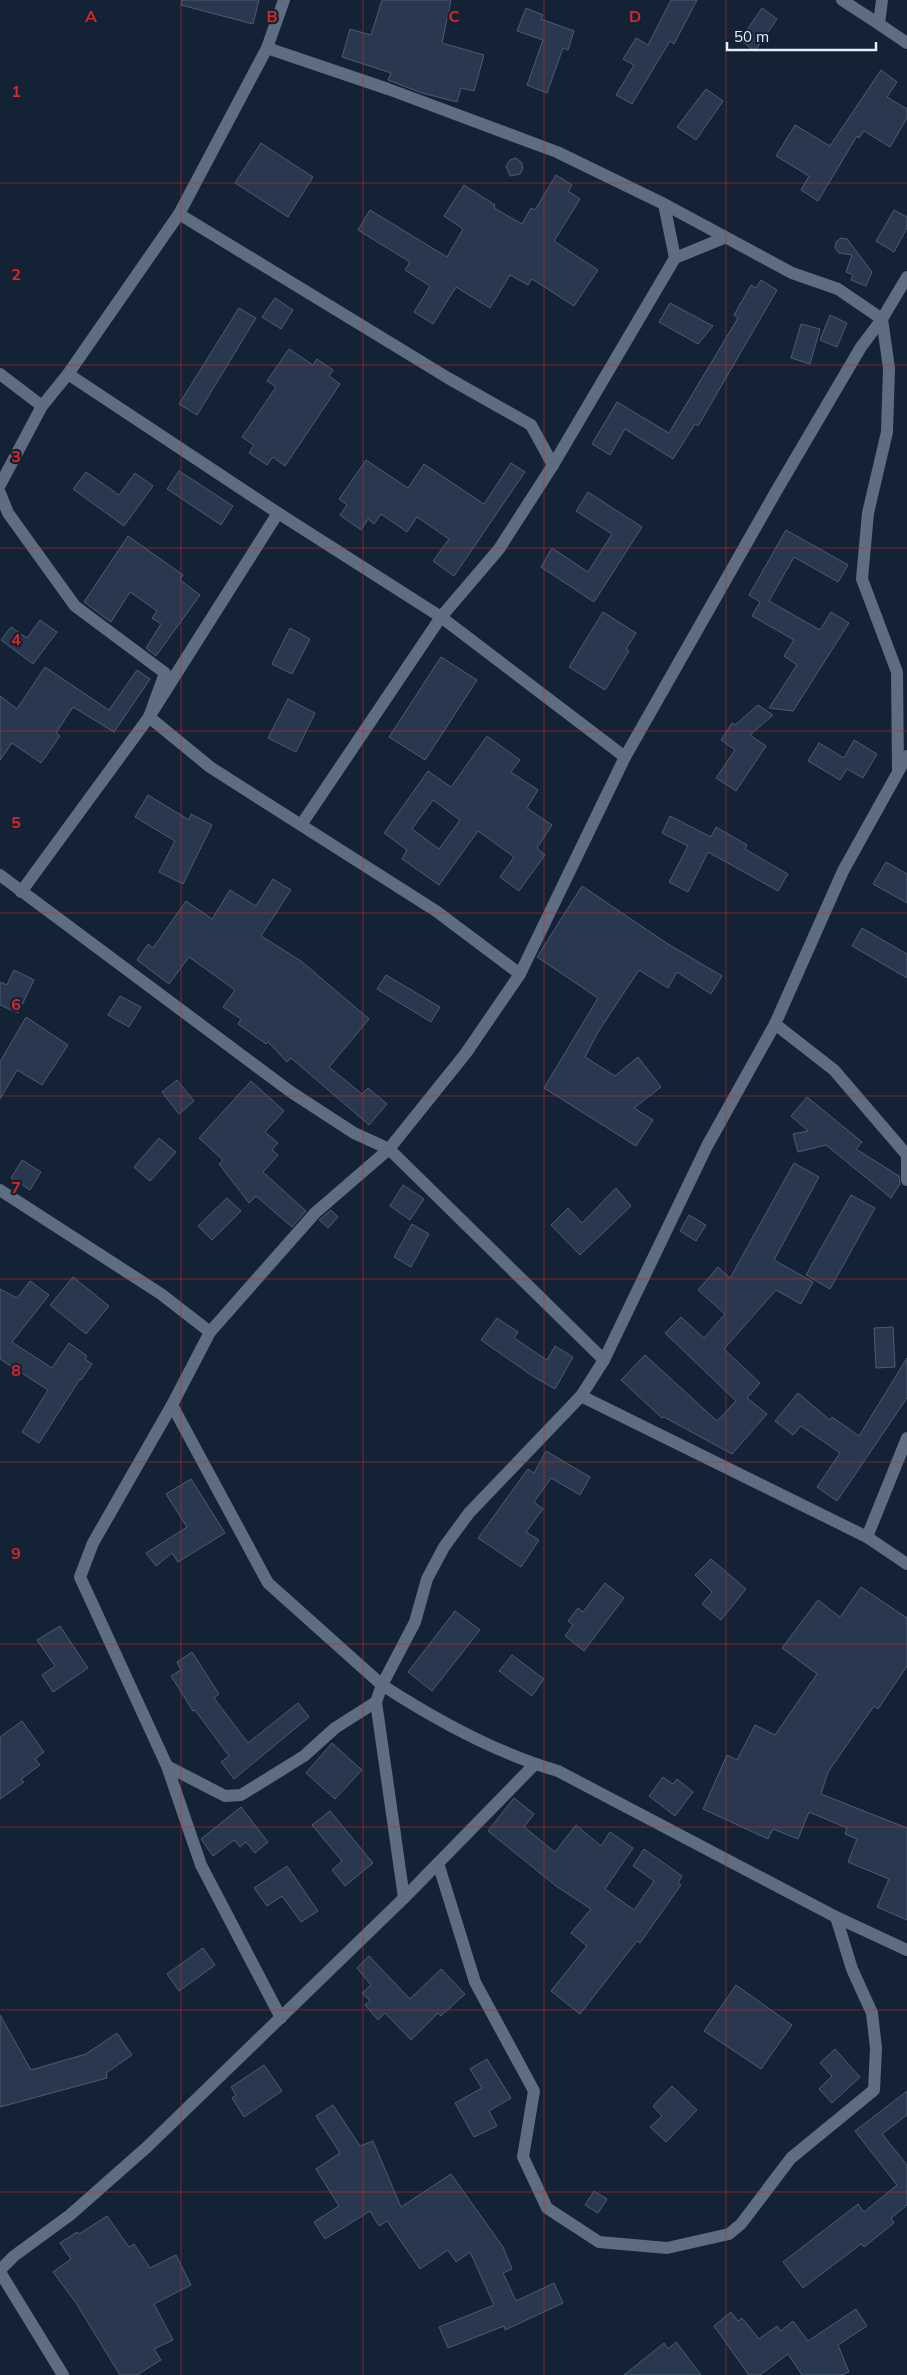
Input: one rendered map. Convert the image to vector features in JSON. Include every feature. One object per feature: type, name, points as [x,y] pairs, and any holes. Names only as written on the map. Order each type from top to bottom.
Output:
[{"type":"street","points":[[0,484],[42,406],[68,374],[178,214],[266,48],[284,0]]},
{"type":"street","points":[[842,0],[907,43]]},
{"type":"street","points":[[879,24],[882,0]]},
{"type":"street","points":[[266,48],[388,89],[557,152],[664,204],[792,273],[838,289],[882,319],[889,368],[887,432],[868,513],[862,579],[897,672],[898,771]]},
{"type":"street","points":[[664,204],[675,258]]},
{"type":"street","points":[[178,214],[448,378],[530,425],[553,466]]},
{"type":"street","points":[[301,825],[441,616],[499,548],[553,466],[675,258],[724,238]]},
{"type":"street","points":[[282,2018],[201,1865],[167,1766],[80,1577],[93,1543],[172,1405],[210,1332],[315,1213],[389,1149],[466,1053],[520,974],[625,757],[778,488],[861,347],[882,319],[907,277]]},
{"type":"street","points":[[0,374],[42,406]]},
{"type":"street","points":[[68,374],[441,616],[625,757]]},
{"type":"street","points":[[0,493],[8,513],[75,606],[165,673],[149,717]]},
{"type":"street","points":[[22,892],[149,717],[278,512]]},
{"type":"street","points":[[149,717],[210,767],[436,910],[520,974]]},
{"type":"street","points":[[404,1898],[376,1702],[382,1685],[416,1622],[427,1579],[444,1547],[469,1513],[581,1396],[604,1360],[707,1146],[775,1024],[843,871],[907,756]]},
{"type":"street","points":[[0,875],[291,1092],[354,1133],[389,1149],[604,1360]]},
{"type":"street","points":[[775,1024],[834,1070],[907,1154],[907,1180]]},
{"type":"street","points":[[0,1190],[161,1294],[210,1332]]},
{"type":"street","points":[[581,1396],[868,1537],[907,1564]]},
{"type":"street","points":[[172,1405],[268,1583],[382,1685],[437,1720],[534,1765],[558,1771],[836,1917],[907,1950]]},
{"type":"street","points":[[868,1537],[907,1438]]},
{"type":"street","points":[[167,1766],[225,1796],[241,1795],[304,1756],[335,1728],[376,1702]]},
{"type":"street","points":[[63,2375],[0,2271],[14,2256],[70,2215],[147,2147],[404,1898],[534,1765]]},
{"type":"street","points":[[438,1863],[475,1982],[534,2090],[522,2157],[547,2208],[599,2242],[667,2248],[729,2234],[741,2224],[791,2158],[874,2090],[876,2048],[872,2013],[852,1969],[836,1917]]},
{"type":"building","points":[[182,0],[259,0],[253,24],[181,5]]},
{"type":"building","points":[[382,0],[451,0],[442,43],[484,55],[474,91],[461,88],[457,102],[422,93],[388,80],[391,73],[342,57],[350,29],[371,35]]},
{"type":"building","points":[[671,0],[697,0],[674,44],[670,41],[632,104],[616,95],[634,65],[623,59],[636,38],[648,45]]},
{"type":"building","points":[[526,8],[543,15],[541,19],[574,31],[568,50],[563,48],[547,93],[527,85],[543,40],[517,31]]},
{"type":"building","points":[[762,8],[777,19],[755,51],[740,40]]},
{"type":"building","points":[[881,70],[897,82],[887,97],[907,109],[907,118],[890,147],[864,131],[859,138],[857,136],[818,201],[801,190],[809,176],[776,156],[795,125],[830,146]]},
{"type":"building","points":[[706,89],[723,101],[696,140],[677,127]]},
{"type":"building","points":[[261,143],[313,177],[288,217],[235,183]]},
{"type":"building","points":[[516,158],[521,162],[523,168],[520,174],[510,176],[506,166],[510,160]]},
{"type":"building","points":[[556,175],[572,185],[568,191],[580,199],[554,241],[598,270],[574,306],[532,279],[528,285],[510,275],[490,308],[456,287],[433,324],[414,312],[430,286],[405,270],[410,262],[358,230],[370,210],[447,257],[463,229],[444,216],[464,185],[495,205],[494,208],[522,224],[531,208],[535,210]]},
{"type":"building","points":[[894,210],[907,217],[907,228],[894,252],[876,241]]},
{"type":"building","points":[[841,238],[847,239],[872,272],[866,286],[851,280],[853,275],[846,272],[852,255],[839,253],[835,248],[836,242]]},
{"type":"building","points":[[761,280],[777,290],[698,426],[695,424],[673,459],[625,429],[610,455],[592,444],[617,402],[669,433],[738,318],[734,315],[751,285],[756,288]]},
{"type":"building","points":[[275,298],[293,310],[281,329],[262,317]]},
{"type":"building","points":[[670,303],[713,326],[698,344],[659,322]]},
{"type":"building","points":[[239,308],[256,318],[197,415],[179,404]]},
{"type":"building","points":[[830,315],[847,323],[837,347],[820,340]]},
{"type":"building","points":[[801,324],[820,329],[810,364],[791,358]]},
{"type":"building","points":[[289,349],[313,365],[317,359],[333,370],[329,376],[340,384],[285,466],[273,457],[267,465],[249,453],[254,445],[242,437],[276,387],[267,381]]},
{"type":"building","points":[[366,460],[408,488],[424,464],[484,504],[511,463],[525,472],[454,576],[433,561],[449,539],[417,517],[407,532],[381,514],[374,524],[368,519],[361,530],[340,515],[347,505],[339,499]]},
{"type":"building","points":[[179,471],[233,506],[221,525],[167,489]]},
{"type":"building","points":[[86,472],[119,495],[135,473],[153,486],[124,526],[73,489]]},
{"type":"building","points":[[588,492],[642,527],[594,602],[541,567],[552,548],[588,572],[612,534],[576,511]]},
{"type":"building","points":[[786,530],[848,565],[838,582],[794,557],[769,601],[820,630],[831,612],[849,623],[793,711],[769,708],[797,665],[784,656],[794,640],[752,616],[760,602],[749,595]]},
{"type":"building","points":[[128,536],[183,575],[180,580],[200,595],[156,656],[146,648],[161,624],[152,618],[157,611],[130,592],[111,622],[84,602]]},
{"type":"building","points":[[603,612],[636,633],[626,649],[629,651],[605,690],[569,667]]},
{"type":"building","points":[[40,620],[57,632],[33,664],[1,640],[11,627],[27,638]]},
{"type":"building","points":[[290,628],[310,639],[292,674],[272,664]]},
{"type":"building","points":[[441,657],[477,680],[425,760],[389,737]]},
{"type":"building","points":[[45,667],[109,710],[137,670],[150,679],[114,732],[73,707],[56,733],[60,736],[41,763],[12,743],[0,760],[0,696],[17,709]]},
{"type":"building","points":[[288,699],[315,713],[296,752],[268,738]]},
{"type":"building","points":[[758,705],[773,715],[750,735],[766,746],[736,791],[716,778],[735,750],[721,740],[732,723],[735,725]]},
{"type":"building","points":[[487,736],[520,760],[511,772],[538,790],[527,808],[552,825],[537,848],[545,855],[519,891],[500,877],[514,857],[478,831],[439,885],[402,859],[407,850],[384,833],[428,771],[451,787]],"holes":[[[433,800],[460,820],[439,849],[412,829]]]},
{"type":"building","points":[[854,740],[877,754],[863,778],[847,769],[840,780],[808,761],[819,743],[844,758]]},
{"type":"building","points":[[148,795],[189,820],[191,814],[212,825],[183,884],[159,872],[175,841],[135,817]]},
{"type":"building","points":[[670,816],[711,837],[716,827],[747,845],[745,849],[788,874],[778,891],[708,852],[688,892],[669,882],[688,846],[662,833]]},
{"type":"building","points":[[886,862],[907,874],[907,903],[873,884]]},
{"type":"building","points":[[273,879],[291,890],[261,936],[301,961],[369,1019],[329,1067],[362,1094],[368,1088],[387,1104],[369,1125],[291,1058],[287,1062],[268,1042],[266,1044],[238,1024],[241,1019],[223,1007],[235,990],[189,957],[169,984],[137,960],[148,944],[153,948],[186,901],[212,919],[230,890],[256,906]]},
{"type":"building","points":[[582,886],[668,944],[722,976],[711,994],[677,972],[668,988],[639,970],[598,1032],[585,1057],[615,1076],[638,1057],[661,1087],[634,1108],[653,1120],[636,1146],[544,1088],[598,998],[537,957]]},
{"type":"building","points":[[862,928],[907,954],[907,978],[852,946]]},
{"type":"building","points":[[14,970],[34,980],[18,1013],[0,1005],[0,982],[7,985]]},
{"type":"building","points":[[386,975],[440,1007],[431,1022],[377,989]]},
{"type":"building","points":[[120,996],[141,1007],[129,1027],[108,1015]]},
{"type":"building","points":[[26,1017],[68,1045],[42,1085],[17,1070],[0,1099],[0,1062]]},
{"type":"building","points":[[177,1080],[194,1101],[179,1114],[162,1092]]},
{"type":"building","points":[[251,1081],[284,1111],[265,1132],[278,1143],[272,1150],[278,1155],[263,1172],[306,1211],[292,1227],[256,1196],[249,1203],[219,1164],[223,1160],[199,1138]]},
{"type":"building","points":[[807,1097],[862,1142],[856,1149],[899,1176],[900,1184],[891,1198],[826,1145],[798,1152],[793,1134],[808,1131],[791,1116]]},
{"type":"building","points":[[159,1138],[176,1152],[150,1181],[134,1167]]},
{"type":"building","points":[[22,1160],[41,1172],[30,1190],[11,1178]]},
{"type":"building","points":[[794,1163],[819,1177],[774,1260],[813,1282],[801,1304],[776,1290],[724,1349],[760,1383],[747,1398],[767,1414],[732,1454],[664,1417],[662,1418],[621,1380],[645,1355],[717,1421],[736,1401],[665,1333],[681,1317],[704,1338],[725,1314],[698,1290],[718,1267],[730,1278]]},
{"type":"building","points":[[403,1185],[424,1199],[410,1220],[390,1206]]},
{"type":"building","points":[[616,1188],[631,1206],[580,1255],[551,1225],[568,1208],[582,1223]]},
{"type":"building","points":[[851,1195],[875,1208],[830,1289],[806,1275]]},
{"type":"building","points":[[227,1198],[241,1211],[212,1240],[198,1226]]},
{"type":"building","points":[[331,1210],[338,1217],[328,1228],[319,1220]]},
{"type":"building","points":[[689,1215],[706,1225],[696,1241],[680,1231]]},
{"type":"building","points":[[412,1224],[429,1234],[411,1267],[394,1257]]},
{"type":"building","points":[[73,1277],[109,1306],[86,1334],[50,1305]]},
{"type":"building","points":[[30,1281],[49,1295],[12,1342],[52,1368],[69,1343],[87,1356],[85,1359],[92,1364],[80,1379],[39,1443],[22,1432],[48,1390],[0,1359],[0,1289],[17,1298]]},
{"type":"building","points":[[497,1318],[518,1332],[514,1338],[547,1360],[555,1346],[573,1357],[555,1389],[534,1377],[481,1340]]},
{"type":"building","points":[[893,1327],[895,1367],[876,1368],[874,1328]]},
{"type":"building","points":[[907,1358],[907,1398],[837,1501],[817,1487],[840,1453],[801,1426],[793,1435],[775,1421],[798,1393],[830,1420],[832,1417],[859,1436]]},
{"type":"building","points":[[546,1451],[590,1477],[580,1495],[551,1478],[534,1502],[543,1509],[526,1532],[539,1540],[521,1567],[478,1538],[528,1469],[534,1473]]},
{"type":"building","points":[[191,1479],[225,1533],[178,1562],[172,1553],[156,1566],[146,1553],[187,1527],[166,1494]]},
{"type":"building","points":[[711,1559],[746,1589],[721,1620],[702,1604],[712,1592],[695,1575]]},
{"type":"building","points":[[605,1583],[624,1598],[584,1651],[565,1636],[573,1625],[568,1621],[578,1608],[583,1612]]},
{"type":"building","points":[[861,1587],[907,1618],[907,1666],[878,1709],[874,1706],[828,1772],[821,1794],[907,1828],[907,1920],[877,1907],[889,1879],[848,1862],[857,1839],[845,1834],[847,1828],[809,1812],[798,1839],[773,1829],[768,1839],[703,1809],[727,1755],[737,1760],[755,1725],[775,1735],[817,1674],[782,1648],[818,1600],[840,1617]]},
{"type":"building","points":[[455,1611],[480,1630],[432,1691],[408,1672]]},
{"type":"building","points":[[60,1626],[88,1668],[53,1692],[42,1675],[55,1666],[37,1640]]},
{"type":"building","points":[[192,1652],[219,1694],[214,1698],[248,1743],[298,1703],[309,1717],[234,1779],[221,1762],[229,1756],[195,1710],[193,1711],[171,1676],[181,1670],[177,1662]]},
{"type":"building","points":[[512,1655],[544,1679],[532,1696],[499,1671]]},
{"type":"building","points":[[22,1721],[44,1752],[35,1759],[40,1765],[21,1779],[24,1782],[0,1799],[0,1737]]},
{"type":"building","points":[[332,1743],[362,1770],[335,1799],[306,1773]]},
{"type":"building","points":[[663,1777],[673,1784],[677,1779],[693,1792],[675,1816],[649,1796]]},
{"type":"building","points":[[514,1798],[534,1814],[524,1827],[555,1852],[576,1825],[601,1846],[610,1832],[633,1848],[605,1889],[634,1910],[654,1881],[633,1866],[644,1849],[682,1876],[678,1883],[681,1885],[640,1943],[637,1941],[580,2014],[551,1991],[587,1946],[571,1933],[591,1909],[556,1886],[488,1831]]},
{"type":"building","points":[[241,1807],[268,1842],[255,1853],[246,1842],[240,1847],[234,1840],[213,1856],[201,1839]]},
{"type":"building","points":[[330,1811],[373,1863],[345,1886],[332,1870],[342,1861],[312,1825]]},
{"type":"building","points":[[287,1866],[318,1911],[301,1922],[282,1896],[267,1906],[254,1888]]},
{"type":"building","points":[[203,1948],[215,1965],[179,1991],[167,1974]]},
{"type":"building","points":[[369,1956],[410,1999],[441,1969],[465,1994],[441,2016],[438,2013],[411,2040],[385,2013],[378,2020],[365,2005],[370,2001],[362,1993],[371,1985],[357,1968]]},
{"type":"building","points":[[736,1985],[792,2025],[761,2069],[704,2031]]},
{"type":"building","points":[[0,2015],[31,2070],[86,2054],[117,2033],[132,2055],[106,2073],[107,2078],[0,2107]]},
{"type":"building","points":[[835,2049],[860,2077],[832,2103],[819,2089],[832,2076],[820,2063]]},
{"type":"building","points":[[487,2059],[511,2098],[489,2111],[497,2126],[474,2137],[455,2103],[482,2088],[470,2069]]},
{"type":"building","points":[[264,2065],[282,2091],[244,2117],[232,2098],[236,2095],[231,2087]]},
{"type":"building","points":[[672,2086],[697,2110],[666,2142],[650,2127],[662,2116],[653,2106]]},
{"type":"building","points":[[907,2091],[907,2115],[882,2134],[907,2165],[907,2205],[891,2218],[894,2223],[864,2247],[861,2244],[803,2288],[783,2262],[858,2204],[864,2212],[897,2185],[855,2131]]},
{"type":"building","points":[[333,2105],[360,2146],[373,2141],[401,2207],[451,2174],[503,2247],[512,2269],[503,2273],[516,2301],[554,2283],[563,2303],[505,2330],[504,2326],[448,2348],[439,2327],[494,2305],[470,2252],[456,2262],[448,2250],[420,2269],[387,2221],[379,2226],[370,2211],[325,2239],[314,2222],[339,2206],[316,2169],[340,2153],[316,2116]]},
{"type":"building","points":[[594,2191],[607,2199],[598,2213],[585,2205]]},
{"type":"building","points":[[107,2216],[129,2247],[134,2244],[150,2268],[176,2255],[191,2285],[154,2304],[173,2340],[154,2349],[161,2360],[137,2375],[120,2375],[76,2303],[53,2272],[71,2259],[60,2243],[77,2232],[79,2234]]},
{"type":"building","points":[[856,2309],[867,2326],[838,2345],[849,2372],[841,2375],[802,2375],[788,2354],[760,2375],[749,2375],[714,2326],[731,2312],[738,2321],[742,2318],[759,2339],[777,2326],[781,2331],[793,2321],[808,2341]]},
{"type":"building","points":[[676,2342],[701,2375],[624,2375],[664,2343],[668,2349]]}]
